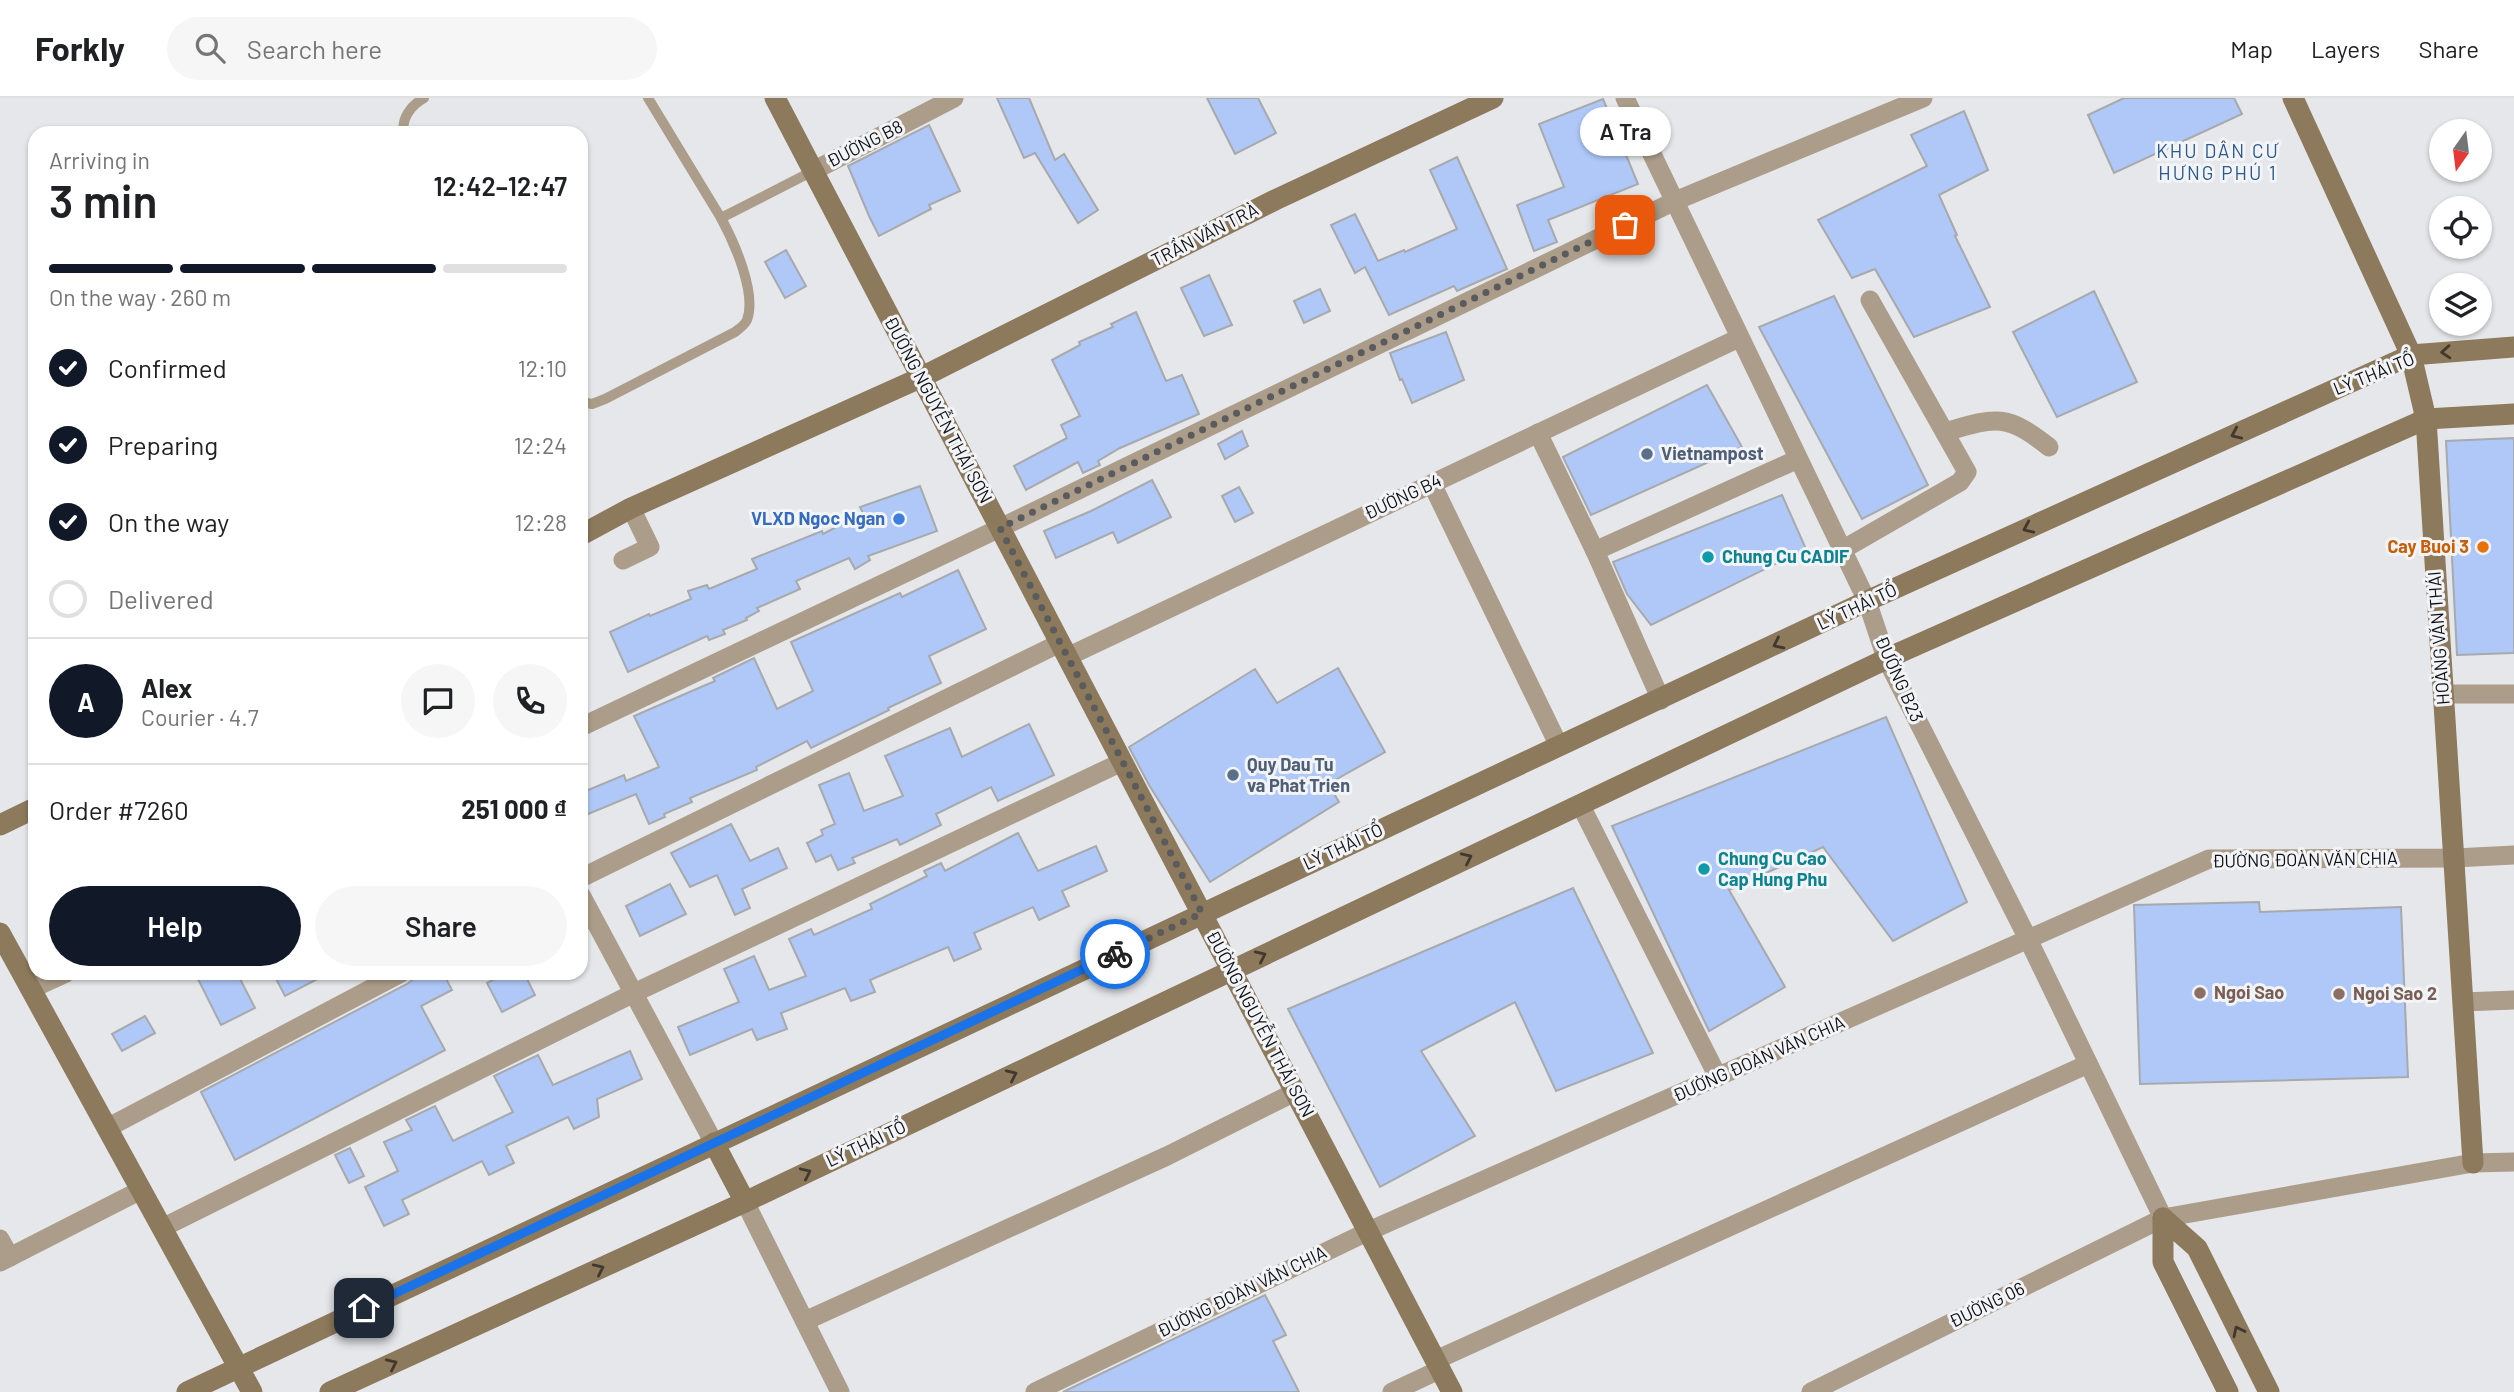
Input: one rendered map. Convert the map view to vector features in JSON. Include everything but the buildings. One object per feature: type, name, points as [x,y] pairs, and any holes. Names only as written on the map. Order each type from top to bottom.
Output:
[{"type":"street","name":"ĐƯỜNG NGUYỄN THÁI SƠN","points":[[775,98],[1452,1392]]},
{"type":"street","name":"ĐƯỜNG B8","points":[[813,171],[954,98]]},
{"type":"street","name":"TRẦN VĂN TRÀ","points":[[588,531],[631,508],[920,378],[1275,200],[1493,98]]},
{"type":"street","name":"ĐƯỜNG B23","points":[[1625,98],[1867,601],[1886,659],[2028,939],[2163,1218]]},
{"type":"street","points":[[588,724],[1000,528],[1675,201],[1923,98]]},
{"type":"street","name":"HOÀNG VĂN THÁI","points":[[2293,98],[2410,355],[2426,419],[2473,1163]]},
{"type":"street","points":[[1842,550],[1965,478],[1966,468],[1870,300]]},
{"type":"street","name":"ĐƯỜNG B4","points":[[588,875],[1064,650],[1432,484],[1739,338]]},
{"type":"street","name":"LÝ THÁI TỔ","points":[[187,1392],[1867,601],[2410,355],[2514,347]]},
{"type":"street","name":"LÝ THÁI TỔ","points":[[330,1392],[745,1202],[1886,659],[2426,419],[2514,414]]},
{"type":"street","points":[[1945,432],[1993,420],[2025,428],[2049,447]]},
{"type":"street","points":[[1538,433],[1595,551],[1661,700]]},
{"type":"street","points":[[1595,551],[1798,459]]},
{"type":"street","points":[[1432,484],[1559,746]]},
{"type":"street","points":[[623,560],[650,547],[631,508]]},
{"type":"street","points":[[2443,694],[2514,694]]},
{"type":"street","points":[[162,1228],[634,993],[1122,762]]},
{"type":"street","points":[[1580,804],[1718,1077]]},
{"type":"street","points":[[0,825],[28,811]]},
{"type":"street","name":"ĐƯỜNG ĐOÀN VĂN CHIA","points":[[1035,1392],[1368,1231],[2209,859],[2454,858],[2514,855]]},
{"type":"street","points":[[588,908],[745,1202],[840,1392]]},
{"type":"street","points":[[0,933],[253,1392]]},
{"type":"street","points":[[31,989],[51,980]]},
{"type":"street","points":[[107,1128],[388,980]]},
{"type":"street","points":[[2463,1002],[2514,1000]]},
{"type":"street","points":[[1392,1392],[1438,1365],[2088,1064]]},
{"type":"street","points":[[804,1321],[1167,1156],[1295,1092]]},
{"type":"street","name":"ĐƯỜNG 06","points":[[1811,1392],[2163,1218],[2473,1163],[2514,1161]]},
{"type":"street","points":[[0,1239],[5,1259],[141,1190]]},
{"type":"street","points":[[2163,1218],[2163,1262],[2228,1392]]},
{"type":"street","points":[[2163,1218],[2197,1248],[2269,1392]]},
{"type":"lane","points":[[402,126],[407,114],[424,98]]},
{"type":"lane","points":[[588,403],[605,399],[735,332],[746,323],[750,306],[748,285],[721,218],[648,98]]},
{"type":"lane","points":[[721,218],[813,171]]},
{"type":"way so far","points":[[1115,954],[1202,913],[1000,528],[1625,225]]},
{"type":"place","name":"A Tra","points":[[1625,225]]},
{"type":"place","name":"Vietnampost","points":[[1647,454]]},
{"type":"place","name":"VLXD Ngoc Ngan","points":[[899,519]]},
{"type":"place","name":"Cay Buoi 3","points":[[2483,547]]},
{"type":"place","name":"Chung Cu CADIF","points":[[1708,557]]},
{"type":"place","name":"Quy Dau Tu va Phat Trien","points":[[1233,775]]},
{"type":"place","name":"Chung Cu Cao Cap Hung Phu","points":[[1704,869]]},
{"type":"place","name":"Ngoi Sao","points":[[2200,993]]},
{"type":"place","name":"Ngoi Sao 2","points":[[2339,994]]},
{"type":"district","name":"KHU DÂN CƯ HƯNG PHÚ 1","points":[[2218,162]]},
{"type":"route","points":[[364,1308],[1115,954]]}]
